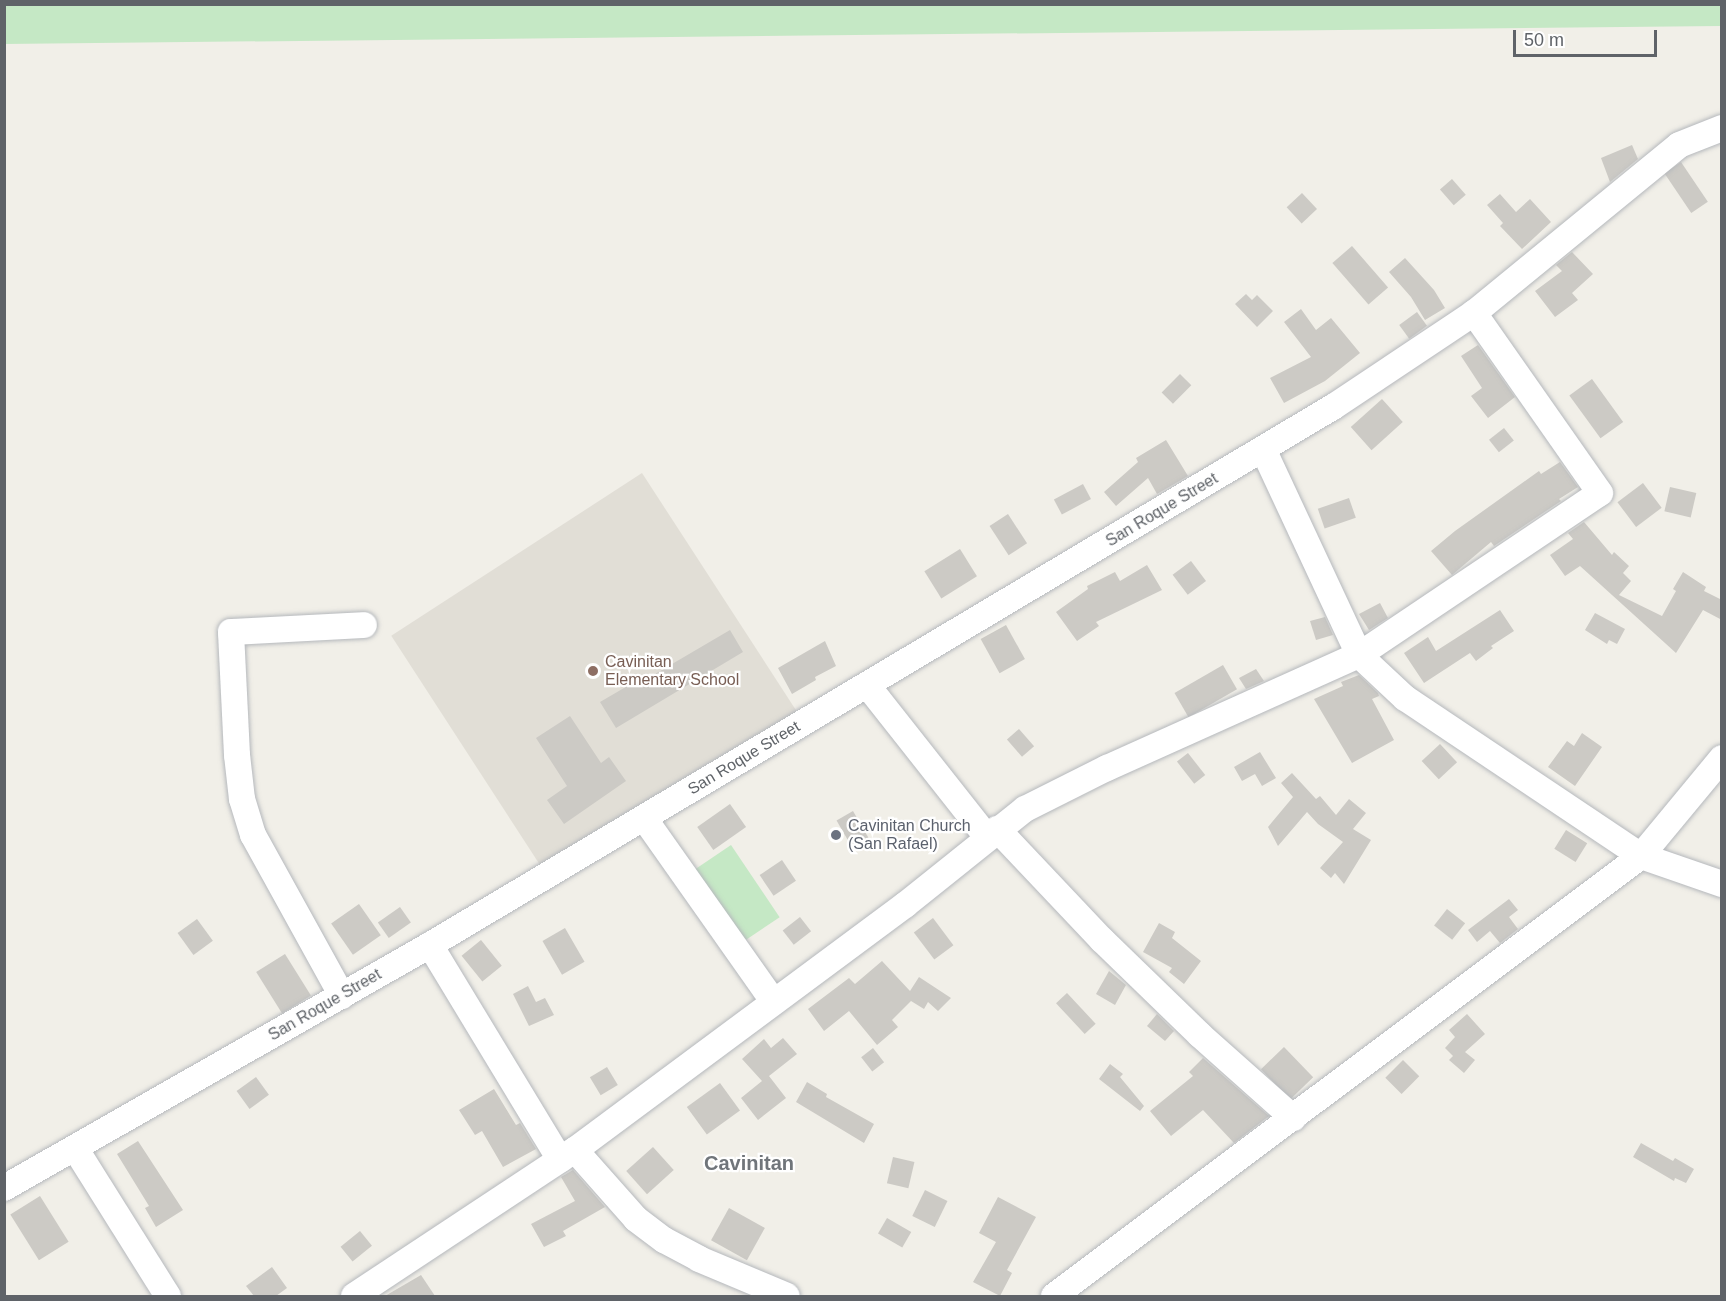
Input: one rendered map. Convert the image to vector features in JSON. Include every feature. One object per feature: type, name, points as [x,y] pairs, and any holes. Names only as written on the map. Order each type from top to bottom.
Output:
[{"type":"street","name":"San Roque Street","points":[[4,1188],[430,945],[1333,407],[1474,313],[1679,145],[1722,128]]},
{"type":"street","points":[[354,1296],[568,1155],[905,905],[992,833],[1046,796],[1359,655],[1600,493],[1474,313]]},
{"type":"street","points":[[1263,449],[1359,655],[1405,698],[1641,856],[1722,884]]},
{"type":"street","points":[[342,996],[253,835],[242,799],[237,755],[231,632],[364,625]]},
{"type":"street","points":[[867,686],[992,833],[1200,1035],[1293,1118]]},
{"type":"street","points":[[1054,1296],[1641,856],[1722,758]]},
{"type":"street","points":[[644,818],[774,1002]]},
{"type":"street","points":[[430,945],[568,1155],[636,1219],[664,1240],[699,1259],[787,1296]]},
{"type":"street","points":[[75,1148],[168,1296]]},
{"type":"shaded area","name":"Cavinitan Elementary School","points":[[642,473],[799,715],[549,878],[391,636]]},
{"type":"green space","points":[[5,4],[1721,4],[1721,26],[4,44]]},
{"type":"green space","points":[[731,845],[780,917],[742,942],[694,870]]},
{"type":"building","points":[[1632,145],[1638,159],[1610,182],[1601,158]]},
{"type":"building","points":[[1681,162],[1708,202],[1691,213],[1664,173]]},
{"type":"building","points":[[1452,179],[1466,195],[1454,205],[1440,189]]},
{"type":"building","points":[[1302,193],[1317,209],[1302,223],[1287,207]]},
{"type":"building","points":[[1500,194],[1516,212],[1530,199],[1551,222],[1522,249],[1500,226],[1503,223],[1487,205]]},
{"type":"building","points":[[1352,246],[1388,288],[1368,305],[1332,263]]},
{"type":"building","points":[[1572,252],[1593,274],[1572,293],[1578,300],[1555,317],[1535,291],[1562,271],[1556,265]]},
{"type":"building","points":[[1405,258],[1434,290],[1445,308],[1425,320],[1411,297],[1389,272]]},
{"type":"building","points":[[1246,294],[1252,300],[1257,295],[1273,311],[1257,327],[1235,304]]},
{"type":"building","points":[[1301,309],[1316,330],[1331,318],[1360,353],[1325,381],[1284,403],[1270,378],[1311,357],[1284,322]]},
{"type":"building","points":[[1417,312],[1427,326],[1409,339],[1399,325]]},
{"type":"building","points":[[1478,345],[1515,397],[1488,418],[1471,396],[1482,388],[1461,356]]},
{"type":"building","points":[[1180,374],[1191,385],[1173,404],[1162,392]]},
{"type":"building","points":[[1592,379],[1623,422],[1601,438],[1569,395]]},
{"type":"building","points":[[1382,399],[1403,422],[1372,450],[1351,427]]},
{"type":"building","points":[[1504,428],[1514,441],[1499,452],[1489,440]]},
{"type":"building","points":[[1166,440],[1188,476],[1157,494],[1148,478],[1116,506],[1104,492],[1138,462],[1136,458]]},
{"type":"building","points":[[1560,462],[1578,487],[1559,499],[1561,501],[1494,546],[1491,542],[1452,575],[1431,551],[1539,471],[1541,474]]},
{"type":"building","points":[[1643,483],[1662,508],[1636,527],[1617,502]]},
{"type":"building","points":[[1083,484],[1091,499],[1062,515],[1054,499]]},
{"type":"building","points":[[1670,487],[1696,493],[1691,517],[1664,511]]},
{"type":"building","points":[[1349,498],[1356,518],[1325,529],[1318,509]]},
{"type":"building","points":[[1008,514],[1027,543],[1009,555],[990,526]]},
{"type":"building","points":[[1584,522],[1612,555],[1614,552],[1629,566],[1623,573],[1631,581],[1619,595],[1662,616],[1676,591],[1673,589],[1683,572],[1706,587],[1704,591],[1722,600],[1722,620],[1703,610],[1676,653],[1580,566],[1565,576],[1550,555],[1573,539],[1568,533]]},
{"type":"building","points":[[960,549],[977,576],[941,598],[924,571]]},
{"type":"building","points":[[1191,561],[1206,581],[1188,595],[1173,575]]},
{"type":"building","points":[[1147,565],[1162,590],[1096,622],[1099,626],[1077,641],[1056,612],[1088,589],[1087,586],[1115,572],[1120,581]]},
{"type":"building","points":[[1380,603],[1388,618],[1369,630],[1359,614]]},
{"type":"building","points":[[1500,610],[1514,631],[1491,646],[1493,648],[1476,661],[1470,653],[1424,683],[1404,653],[1428,637],[1436,651]]},
{"type":"building","points":[[1595,613],[1625,629],[1617,644],[1609,640],[1607,644],[1585,630]]},
{"type":"building","points":[[1325,617],[1333,635],[1316,640],[1310,621]]},
{"type":"building","points":[[1006,625],[1025,659],[1000,673],[981,639]]},
{"type":"building","points":[[730,630],[743,652],[616,728],[600,702],[636,681],[638,684]]},
{"type":"building","points":[[825,641],[836,666],[815,677],[816,680],[792,694],[778,668]]},
{"type":"building","points":[[1223,665],[1237,689],[1189,717],[1175,693]]},
{"type":"building","points":[[1256,669],[1264,681],[1246,689],[1239,678]]},
{"type":"building","points":[[1359,675],[1378,693],[1379,696],[1372,699],[1394,740],[1352,763],[1314,699],[1343,686],[1341,682]]},
{"type":"building","points":[[570,716],[601,763],[609,757],[626,781],[564,824],[547,800],[567,786],[536,738]]},
{"type":"building","points":[[1019,729],[1034,746],[1022,757],[1007,739]]},
{"type":"building","points":[[1582,733],[1602,747],[1575,786],[1548,767],[1567,741],[1574,746]]},
{"type":"building","points":[[1440,744],[1457,762],[1439,779],[1422,761]]},
{"type":"building","points":[[1260,752],[1276,778],[1262,786],[1255,774],[1242,781],[1234,767]]},
{"type":"building","points":[[1188,753],[1205,775],[1194,784],[1177,762]]},
{"type":"building","points":[[1292,773],[1316,799],[1320,796],[1336,815],[1349,799],[1366,813],[1353,829],[1371,840],[1344,884],[1335,873],[1331,878],[1320,868],[1343,842],[1318,824],[1307,812],[1278,846],[1268,827],[1293,797],[1281,783]]},
{"type":"building","points":[[730,804],[746,827],[713,850],[697,827]]},
{"type":"building","points":[[853,811],[869,839],[853,848],[837,820]]},
{"type":"building","points":[[1566,830],[1587,843],[1576,862],[1554,849]]},
{"type":"building","points":[[782,860],[796,881],[774,896],[760,875]]},
{"type":"building","points":[[1509,899],[1518,910],[1509,917],[1518,929],[1500,943],[1490,931],[1477,942],[1468,930]]},
{"type":"building","points":[[359,904],[381,935],[353,955],[331,924]]},
{"type":"building","points":[[400,907],[411,923],[389,938],[378,922]]},
{"type":"building","points":[[1447,909],[1465,923],[1452,940],[1434,926]]},
{"type":"building","points":[[800,917],[811,931],[794,945],[783,931]]},
{"type":"building","points":[[933,918],[953,945],[934,960],[914,932]]},
{"type":"building","points":[[197,919],[213,941],[193,955],[178,933]]},
{"type":"building","points":[[1159,923],[1175,932],[1172,938],[1201,961],[1184,984],[1169,972],[1172,968],[1143,952]]},
{"type":"building","points":[[565,928],[584,962],[562,975],[542,941]]},
{"type":"building","points":[[481,940],[502,966],[482,981],[462,956]]},
{"type":"building","points":[[285,954],[311,996],[282,1014],[256,972]]},
{"type":"building","points":[[882,961],[910,991],[919,977],[951,998],[938,1011],[928,1002],[924,1009],[911,1001],[892,1020],[898,1027],[877,1045],[849,1011],[824,1031],[808,1009],[849,978],[855,984]]},
{"type":"building","points":[[1109,971],[1126,985],[1115,1005],[1096,994]]},
{"type":"building","points":[[528,986],[536,1002],[545,998],[554,1015],[529,1026],[513,994]]},
{"type":"building","points":[[1067,993],[1096,1024],[1085,1034],[1056,1003]]},
{"type":"building","points":[[1157,1014],[1174,1031],[1165,1041],[1147,1026]]},
{"type":"building","points":[[1467,1014],[1485,1034],[1465,1052],[1475,1060],[1464,1073],[1449,1060],[1453,1056],[1445,1048],[1455,1037],[1449,1030]]},
{"type":"building","points":[[783,1038],[797,1054],[769,1076],[786,1098],[758,1120],[741,1098],[762,1081],[742,1059],[764,1039],[771,1048]]},
{"type":"building","points":[[1284,1047],[1313,1077],[1290,1099],[1261,1069]]},
{"type":"building","points":[[873,1048],[884,1062],[872,1071],[861,1057]]},
{"type":"building","points":[[1203,1058],[1269,1116],[1234,1143],[1203,1110],[1171,1136],[1150,1111],[1193,1076],[1189,1072]]},
{"type":"building","points":[[1403,1060],[1419,1076],[1402,1094],[1385,1078]]},
{"type":"building","points":[[1110,1064],[1123,1074],[1120,1077],[1144,1106],[1140,1111],[1099,1079]]},
{"type":"building","points":[[607,1067],[618,1085],[601,1095],[590,1077]]},
{"type":"building","points":[[256,1077],[269,1095],[250,1109],[237,1091]]},
{"type":"building","points":[[807,1082],[827,1094],[826,1097],[874,1124],[864,1143],[796,1102]]},
{"type":"building","points":[[720,1083],[740,1111],[707,1135],[687,1107]]},
{"type":"building","points":[[494,1089],[516,1125],[520,1123],[536,1149],[503,1167],[482,1131],[475,1135],[459,1110]]},
{"type":"building","points":[[138,1141],[183,1210],[156,1227],[145,1208],[149,1206],[117,1154]]},
{"type":"building","points":[[1641,1143],[1673,1161],[1675,1158],[1694,1169],[1686,1183],[1675,1178],[1674,1181],[1633,1157]]},
{"type":"building","points":[[653,1147],[674,1170],[647,1194],[626,1171]]},
{"type":"building","points":[[893,1157],[914,1162],[908,1188],[887,1183]]},
{"type":"building","points":[[573,1170],[605,1207],[563,1231],[566,1236],[544,1247],[531,1224],[575,1201],[561,1177]]},
{"type":"building","points":[[925,1190],[947,1201],[935,1227],[912,1216]]},
{"type":"building","points":[[40,1196],[69,1242],[39,1260],[10,1215]]},
{"type":"building","points":[[998,1197],[1036,1217],[1007,1270],[1012,1273],[1000,1296],[973,1282],[996,1242],[979,1233]]},
{"type":"building","points":[[729,1208],[765,1228],[747,1260],[711,1240]]},
{"type":"building","points":[[887,1218],[911,1232],[902,1248],[878,1234]]},
{"type":"building","points":[[360,1231],[372,1246],[353,1261],[341,1247]]},
{"type":"building","points":[[272,1267],[287,1288],[276,1296],[254,1296],[246,1286]]},
{"type":"building","points":[[421,1275],[435,1296],[385,1296]]},
{"type":"place","name":"Cavinitan Elementary School","points":[[593,671]]},
{"type":"place","name":"Cavinitan Church (San Rafael)","points":[[836,835]]},
{"type":"district","name":"Cavinitan","points":[[749,1163]]}]
